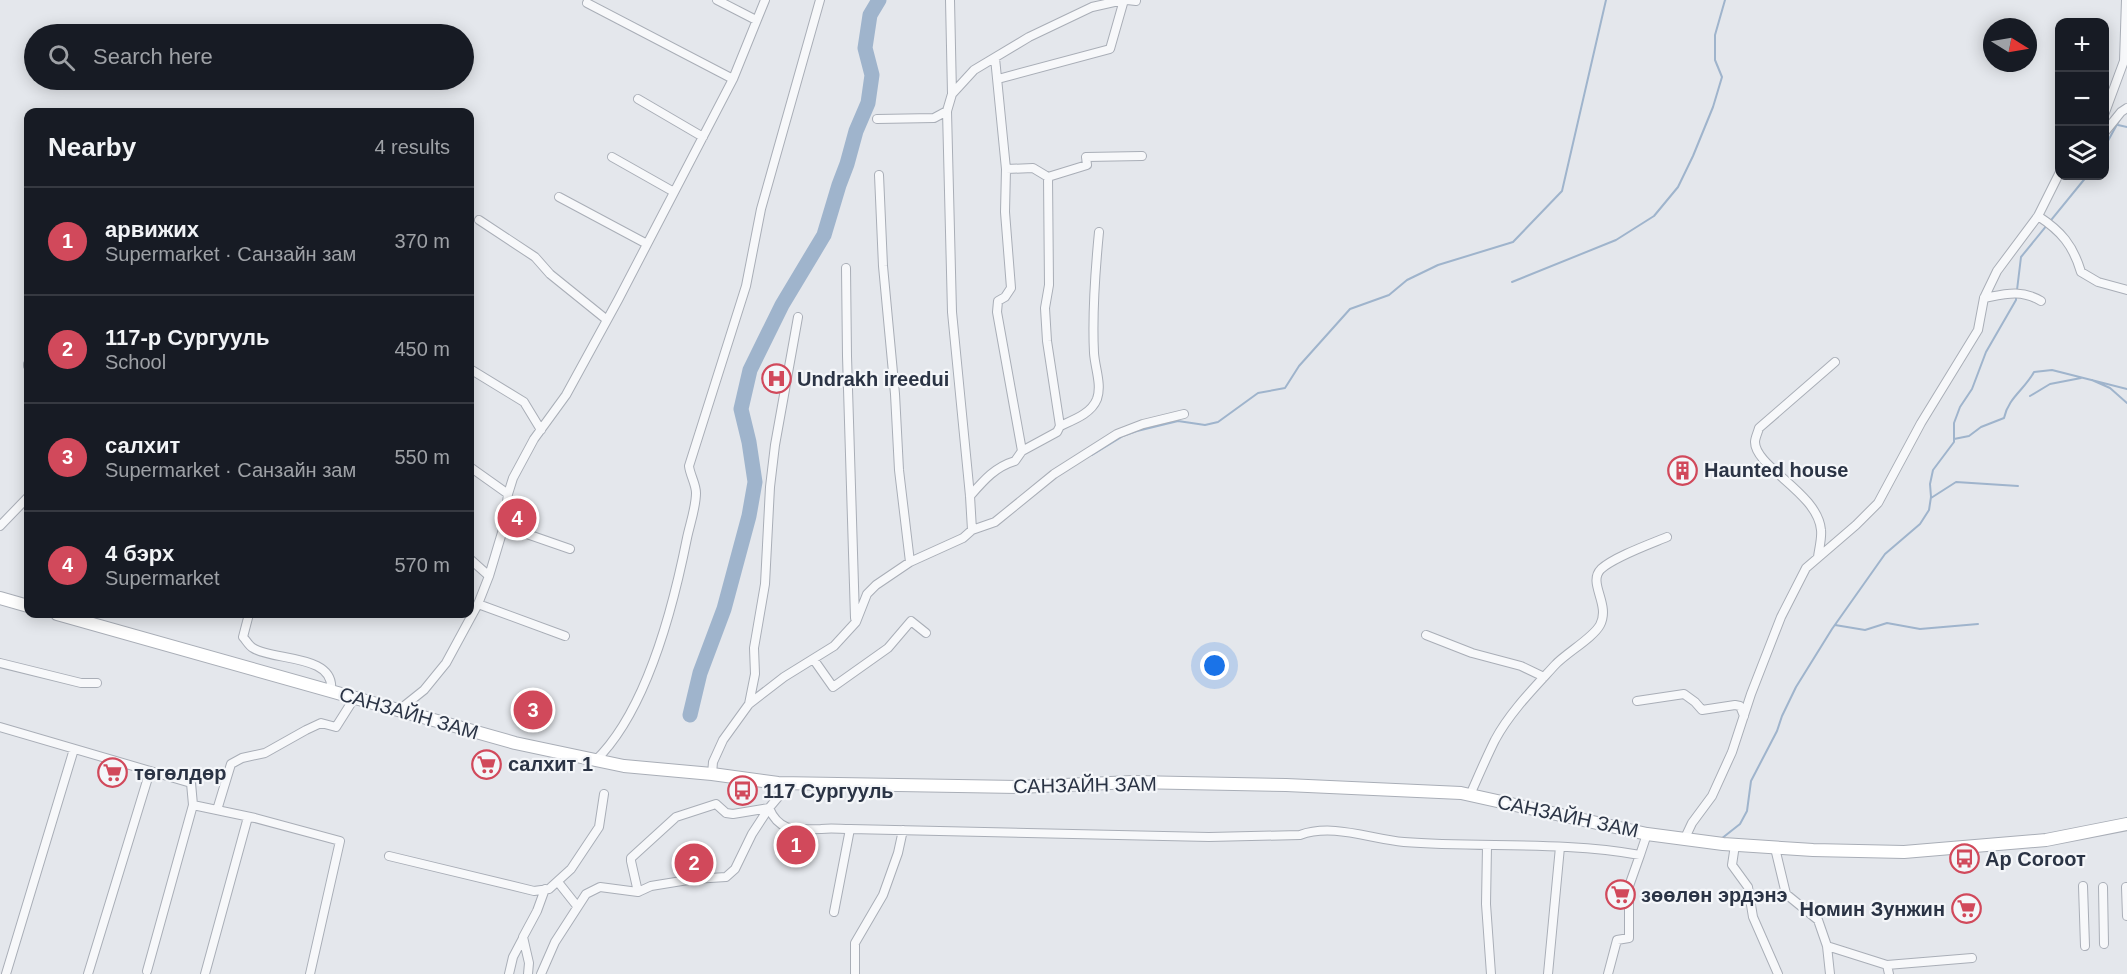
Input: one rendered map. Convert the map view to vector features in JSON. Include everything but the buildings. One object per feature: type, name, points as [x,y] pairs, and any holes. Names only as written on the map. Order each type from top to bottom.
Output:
[{"type":"main road","points":[[0,598],[24,605]]},
{"type":"main road","name":"САНЗАЙН ЗАМ","points":[[71,618],[516,743],[624,766],[790,783],[1018,787],[1133,782],[1286,785],[1461,793],[1684,840],[1775,848],[1904,852],[2046,840],[2127,824]]},
{"type":"street","points":[[717,0],[756,20]]},
{"type":"street","points":[[474,611],[489,576],[504,526],[508,494],[518,468],[534,439],[566,394],[608,320],[733,79],[765,0]]},
{"type":"street","points":[[595,761],[619,734],[650,673],[667,618],[696,496],[689,466],[746,286],[761,210],[820,0]]},
{"type":"street","points":[[950,0],[952,94],[947,111],[952,312],[972,530]]},
{"type":"street","points":[[952,94],[974,70],[1029,37],[1091,4],[1127,0],[1110,49],[998,79]]},
{"type":"street","points":[[2109,102],[2124,61],[2126,0]]},
{"type":"street","points":[[587,3],[733,79]]},
{"type":"street","points":[[995,58],[1006,169],[1005,212],[1011,288],[996,306],[1022,451]]},
{"type":"street","points":[[638,99],[703,137]]},
{"type":"street","points":[[2109,128],[2127,108]]},
{"type":"street","points":[[877,119],[934,118],[947,111]]},
{"type":"street","points":[[612,156],[674,192]]},
{"type":"street","points":[[1006,169],[1033,168],[1048,177],[1087,165],[1086,158],[1142,156]]},
{"type":"street","points":[[879,174],[883,266],[895,394],[899,470],[910,562]]},
{"type":"street","points":[[970,496],[987,476],[1016,461],[1022,451],[1057,432],[1060,426],[1047,341],[1045,308],[1049,285],[1048,177]]},
{"type":"street","points":[[1684,840],[1692,823],[1712,796],[1732,752],[1781,617],[1806,568],[1878,503],[1921,423],[1978,330],[1984,298],[1997,271],[2038,216],[2056,180]]},
{"type":"street","points":[[559,197],[647,244]]},
{"type":"street","points":[[2038,216],[2053,226],[2076,254],[2081,272],[2098,282],[2127,290]]},
{"type":"street","points":[[479,220],[535,257],[550,274],[608,320]]},
{"type":"street","points":[[1060,426],[1080,417],[1095,404],[1099,389],[1094,355],[1093,289],[1099,232]]},
{"type":"street","points":[[846,268],[855,622]]},
{"type":"street","points":[[1984,298],[2012,293],[2030,294],[2041,301]]},
{"type":"street","points":[[749,704],[755,674],[754,648],[765,584],[770,487],[775,445],[798,317]]},
{"type":"street","points":[[1818,557],[1822,530],[1816,512],[1796,488],[1758,453],[1755,442],[1759,428],[1834,362]]},
{"type":"street","points":[[474,371],[524,402],[541,430]]},
{"type":"street","points":[[712,774],[713,762],[723,740],[749,704],[784,677],[834,646],[855,622],[867,594],[876,585],[910,562],[963,538],[972,530],[995,522],[1054,474],[1117,434],[1143,424],[1184,414]]},
{"type":"street","points":[[474,470],[508,494]]},
{"type":"street","points":[[0,526],[24,501]]},
{"type":"street","points":[[504,526],[570,549]]},
{"type":"street","points":[[1470,795],[1496,739],[1523,700],[1561,659],[1598,628],[1605,614],[1596,581],[1597,574],[1603,568],[1667,537]]},
{"type":"street","points":[[474,563],[489,576]]},
{"type":"street","points":[[478,604],[565,636]]},
{"type":"street","points":[[248,618],[243,637],[252,648],[310,663],[327,672],[332,684],[331,690]]},
{"type":"street","points":[[399,710],[424,690],[446,663],[470,618]]},
{"type":"street","points":[[814,660],[833,687],[888,648],[911,621],[926,633]]},
{"type":"street","points":[[1426,635],[1472,653],[1521,666],[1544,677]]},
{"type":"street","points":[[0,663],[81,683],[97,683]]},
{"type":"street","points":[[1637,701],[1684,694],[1702,710],[1735,705],[1740,706],[1744,716]]},
{"type":"street","points":[[217,810],[231,764],[242,758],[265,753],[321,723],[336,727],[356,697]]},
{"type":"street","points":[[0,727],[191,783],[193,805],[147,971]]},
{"type":"street","points":[[6,974],[74,749]]},
{"type":"street","points":[[88,974],[150,771]]},
{"type":"street","points":[[541,974],[555,942],[586,894],[600,887],[638,892],[651,886],[694,879],[726,877],[735,869],[769,808],[790,783]]},
{"type":"street","points":[[389,856],[534,891],[549,889],[571,868],[599,827],[603,794]]},
{"type":"street","points":[[638,892],[631,858],[676,817],[716,804],[726,813],[733,814],[769,808]]},
{"type":"street","points":[[193,805],[340,841],[310,974]]},
{"type":"street","points":[[769,808],[773,818],[795,831],[850,829],[1209,837],[1300,835],[1312,831],[1366,834],[1401,842],[1487,846],[1520,844],[1595,849],[1640,855]]},
{"type":"street","points":[[205,974],[248,817]]},
{"type":"street","points":[[834,912],[850,829]]},
{"type":"street","points":[[855,974],[855,943],[883,895],[898,853],[903,830]]},
{"type":"street","points":[[1608,974],[1617,940],[1629,938],[1629,886],[1647,834]]},
{"type":"street","points":[[1735,845],[1732,866],[1748,887],[1753,917],[1778,974]]},
{"type":"street","points":[[1487,846],[1486,904],[1491,974]]},
{"type":"street","points":[[1548,974],[1560,847]]},
{"type":"street","points":[[1775,848],[1786,894],[1818,920],[1827,946],[1830,974]]},
{"type":"street","points":[[558,882],[577,906]]},
{"type":"street","points":[[2083,886],[2085,946]]},
{"type":"street","points":[[2103,887],[2104,944]]},
{"type":"street","points":[[2126,887],[2127,916]]},
{"type":"street","points":[[509,974],[513,957],[537,911],[545,889]]},
{"type":"street","points":[[523,937],[529,963],[528,974]]},
{"type":"street","points":[[1827,946],[1888,970],[1972,958]]},
{"type":"waterway","points":[[690,715],[700,673],[724,609],[749,516],[755,482],[741,409],[750,370],[782,305],[824,235],[856,131],[868,103],[872,75],[865,48],[870,15],[879,0]]},
{"type":"waterway","points":[[1092,455],[1123,436],[1137,431],[1178,421],[1205,425],[1218,422],[1258,393],[1285,388],[1299,366],[1350,309],[1389,295],[1407,280],[1438,265],[1513,242],[1562,191],[1606,0]]},
{"type":"waterway","points":[[1512,282],[1616,240],[1654,216],[1678,187],[1713,107],[1722,77],[1715,60],[1715,35],[1725,0]]},
{"type":"waterway","points":[[2109,139],[2120,119]]},
{"type":"waterway","points":[[2118,125],[2127,127]]},
{"type":"waterway","points":[[2017,290],[2021,257],[2084,180]]},
{"type":"waterway","points":[[1721,839],[1740,824],[1747,811],[1751,781],[1777,731],[1796,687],[1832,629],[1885,554],[1920,524],[1929,510],[1933,470],[1954,442],[1954,423],[1960,407],[1972,389],[1986,352],[2016,300],[2016,296]]},
{"type":"waterway","points":[[1954,439],[1969,436],[1981,427],[2004,418],[2009,405],[2034,372],[2052,370],[2127,389]]},
{"type":"waterway","points":[[2030,396],[2050,384],[2081,378]]},
{"type":"waterway","points":[[2092,380],[2110,388],[2127,403]]},
{"type":"waterway","points":[[1931,498],[1956,482],[2018,486]]},
{"type":"waterway","points":[[1835,625],[1865,630],[1887,623],[1920,629],[1978,624]]},
{"type":"place","name":"Undrakh ireedui","points":[[776,379]]},
{"type":"place","name":"Haunted house","points":[[1683,470]]},
{"type":"place","name":"4 бэрх","points":[[517,518]]},
{"type":"place","name":"салхит","points":[[533,710]]},
{"type":"place","name":"салхит 1","points":[[487,764]]},
{"type":"place","name":"төгөлдөр","points":[[113,773]]},
{"type":"place","name":"117 Сургууль","points":[[742,791]]},
{"type":"place","name":"арвижих","points":[[796,845]]},
{"type":"place","name":"Ар Согоот","points":[[1964,859]]},
{"type":"place","name":"117-р Сургууль","points":[[694,863]]},
{"type":"place","name":"зөөлөн эрдэнэ","points":[[1620,895]]},
{"type":"place","name":"Номин Зунжин","points":[[1966,909]]}]
